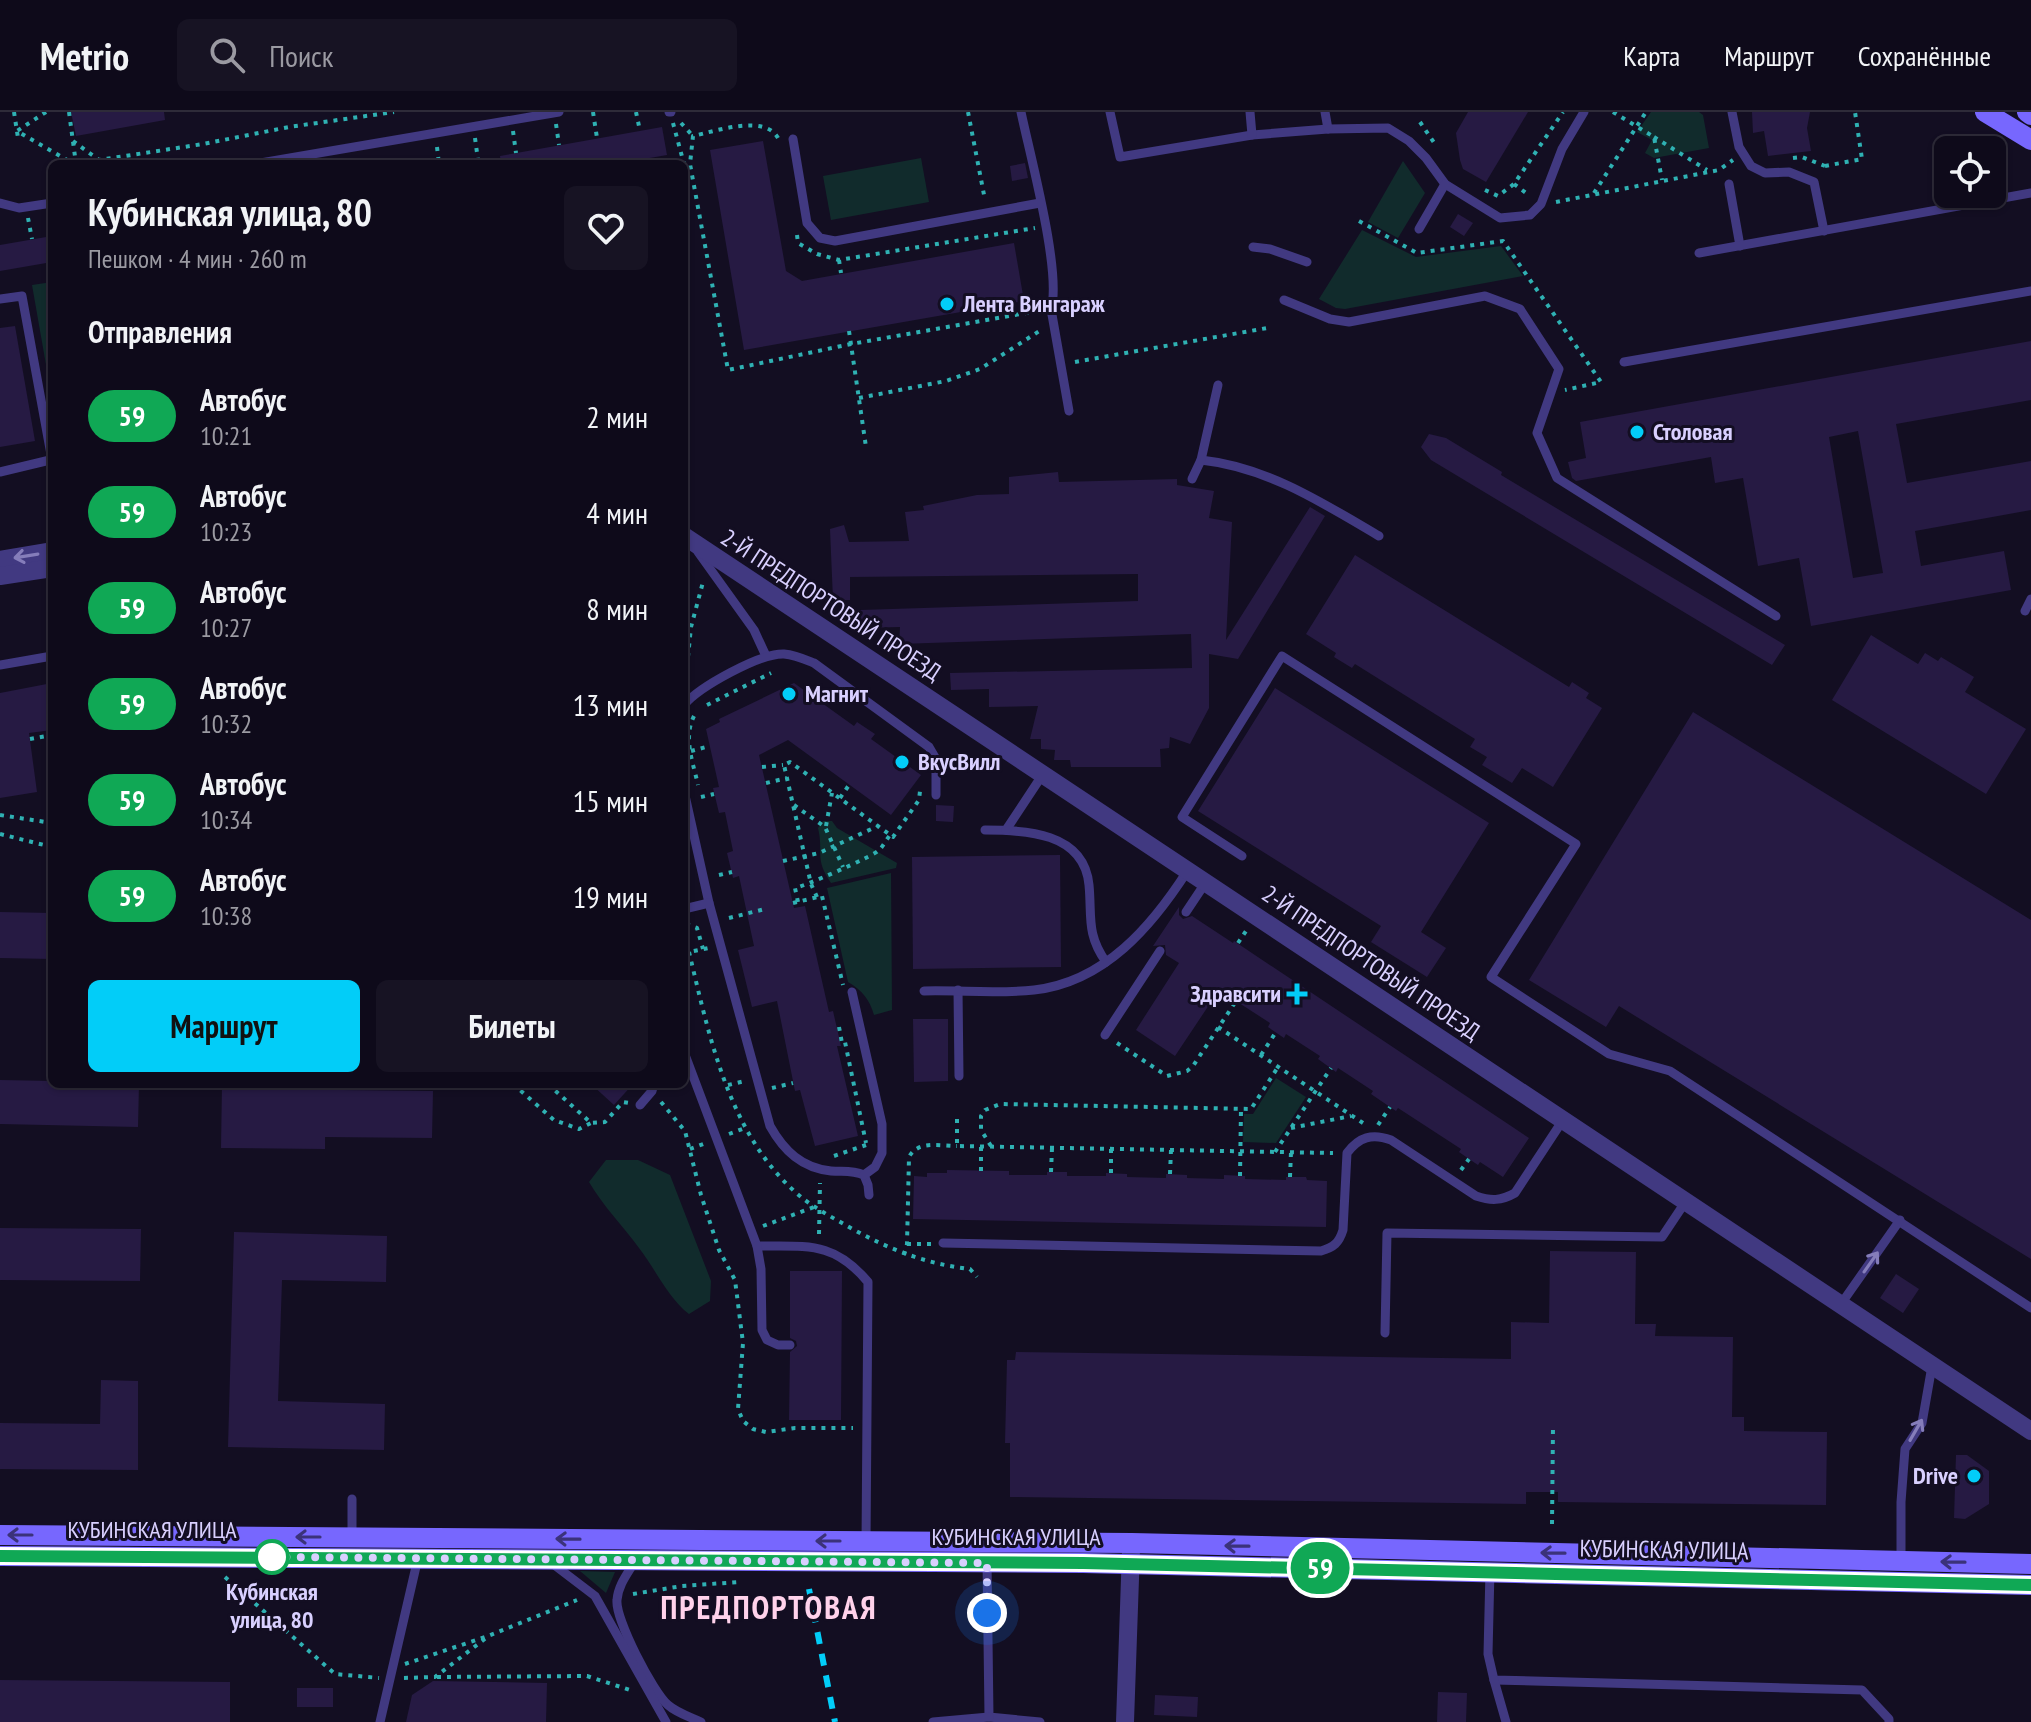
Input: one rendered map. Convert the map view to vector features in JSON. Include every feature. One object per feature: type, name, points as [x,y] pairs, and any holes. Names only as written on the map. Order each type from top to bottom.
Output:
[{"type":"main road","points":[[1985,112],[2031,140]]},
{"type":"main road","name":"КУБИНСКАЯ УЛИЦА","points":[[0,1535],[352,1547],[418,1558],[635,1561],[866,1552],[987,1542],[1132,1543],[1201,1555]]},
{"type":"main road","name":"КУБИНСКАЯ УЛИЦА","points":[[0,1556],[352,1547],[419,1537],[866,1552],[987,1563],[1131,1564],[1201,1555],[1490,1561],[2031,1564]]},
{"type":"main road","name":"КУБИНСКАЯ УЛИЦА","points":[[1490,1561],[2031,1585]]},
{"type":"street","name":"2-Й ПРЕДПОРТОВЫЙ ПРОЕЗД","points":[[688,539],[2031,1431]]},
{"type":"street","points":[[0,560],[48,552]]},
{"type":"street","points":[[0,576],[48,569]]},
{"type":"street","points":[[1125,1722],[1132,1543]]},
{"type":"lane","points":[[291,160],[559,112]]},
{"type":"lane","points":[[1021,112],[1056,294],[1051,309],[1069,411]]},
{"type":"lane","points":[[1110,112],[1120,157],[1252,135],[1388,128],[1409,141],[1445,184],[1500,218],[1530,215],[1541,204],[1562,149],[1584,112]]},
{"type":"lane","points":[[1250,112],[1252,135]]},
{"type":"lane","points":[[1325,112],[1328,129]]},
{"type":"lane","points":[[1732,112],[1742,154],[1751,166],[1765,173],[1789,172],[1814,182],[1824,231]]},
{"type":"lane","points":[[793,139],[807,223],[820,238],[835,241],[1040,203]]},
{"type":"lane","points":[[1419,229],[1445,184]]},
{"type":"lane","points":[[1729,184],[1740,246]]},
{"type":"lane","points":[[1699,253],[2031,193]]},
{"type":"lane","points":[[0,203],[19,208],[48,204]]},
{"type":"lane","points":[[1253,247],[1270,249],[1307,262]]},
{"type":"lane","points":[[1624,362],[2031,291]]},
{"type":"lane","points":[[0,299],[22,296],[48,443]]},
{"type":"lane","points":[[1284,300],[1330,319],[1349,322],[1485,296],[1520,309],[1559,369],[1537,433],[1557,478],[1776,616]]},
{"type":"lane","points":[[1192,479],[1201,460],[1218,385]]},
{"type":"lane","points":[[1201,460],[1244,469],[1274,480],[1309,495],[1379,536]]},
{"type":"lane","points":[[0,472],[48,461]]},
{"type":"lane","points":[[688,539],[754,630],[766,656]]},
{"type":"lane","points":[[2025,611],[2031,599]]},
{"type":"lane","points":[[688,701],[705,688],[766,656],[782,654],[799,657],[814,663],[929,747],[936,759],[936,795]]},
{"type":"lane","points":[[1242,856],[1182,817],[1282,656],[1576,844],[1491,977],[1609,1054],[1670,1071],[2031,1308]]},
{"type":"lane","points":[[0,665],[48,657]]},
{"type":"lane","points":[[1006,830],[1043,774]]},
{"type":"lane","points":[[688,809],[709,903],[770,1126],[780,1144],[794,1157],[820,1168],[854,1170],[864,1175],[869,1195]]},
{"type":"lane","points":[[985,830],[1024,830],[1045,835],[1065,844],[1078,856],[1086,869],[1089,884],[1091,933],[1097,950],[1106,962]]},
{"type":"lane","points":[[924,991],[1035,990],[1092,972],[1143,930],[1188,870]]},
{"type":"lane","points":[[1186,912],[1206,882]]},
{"type":"lane","points":[[688,908],[709,903]]},
{"type":"lane","points":[[1105,1035],[1160,951]]},
{"type":"lane","points":[[958,990],[959,1076]]},
{"type":"lane","points":[[852,992],[882,1124],[882,1153],[875,1167],[864,1175]]},
{"type":"lane","points":[[688,1063],[757,1246],[761,1269],[762,1330],[767,1340],[778,1345],[790,1345]]},
{"type":"lane","points":[[640,1105],[653,1088]]},
{"type":"lane","points":[[943,1243],[1321,1251],[1332,1248],[1340,1241],[1347,1153],[1355,1143],[1366,1137],[1379,1136],[1391,1140],[1476,1196],[1487,1200],[1504,1200],[1515,1193],[1563,1120]]},
{"type":"lane","points":[[1385,1333],[1387,1233],[1662,1237],[1686,1201]]},
{"type":"lane","points":[[1841,1304],[1900,1220]]},
{"type":"lane","points":[[757,1246],[832,1251],[853,1263],[868,1282],[866,1552]]},
{"type":"lane","points":[[1901,1561],[1905,1449],[1922,1423],[1933,1365]]},
{"type":"lane","points":[[352,1499],[352,1547]]},
{"type":"lane","points":[[380,1722],[418,1558],[419,1537]]},
{"type":"lane","points":[[987,1542],[989,1717]]},
{"type":"lane","points":[[547,1560],[595,1596],[666,1722]]},
{"type":"lane","points":[[635,1561],[617,1598],[617,1611],[623,1629],[658,1694],[668,1706],[701,1722]]},
{"type":"lane","points":[[1490,1561],[1488,1654],[1506,1722]]},
{"type":"lane","points":[[1494,1680],[1862,1690],[1889,1722]]},
{"type":"lane","points":[[933,1722],[989,1717],[1040,1722]]},
{"type":"path","points":[[14,112],[18,138]]},
{"type":"path","points":[[17,131],[46,112]]},
{"type":"path","points":[[69,112],[75,160]]},
{"type":"path","points":[[73,141],[99,160],[394,112]]},
{"type":"path","points":[[593,112],[597,138]]},
{"type":"path","points":[[636,112],[640,131]]},
{"type":"path","points":[[670,112],[693,136],[690,164],[728,370],[851,344],[1051,309]]},
{"type":"path","points":[[670,112],[683,160]]},
{"type":"path","points":[[968,112],[987,213]]},
{"type":"path","points":[[1483,189],[1498,196],[1514,184],[1563,112]]},
{"type":"path","points":[[1613,112],[1709,171]]},
{"type":"path","points":[[1594,193],[1646,112]]},
{"type":"path","points":[[1802,157],[1825,166],[1862,159],[1855,112]]},
{"type":"path","points":[[512,120],[516,153]]},
{"type":"path","points":[[1420,122],[1436,145]]},
{"type":"path","points":[[693,136],[760,124],[774,130],[779,140],[793,139]]},
{"type":"path","points":[[473,126],[478,160]]},
{"type":"path","points":[[17,131],[68,160]]},
{"type":"path","points":[[1654,137],[1662,180]]},
{"type":"path","points":[[1514,184],[1541,204],[1719,170],[1742,154]]},
{"type":"path","points":[[1814,182],[1825,166]]},
{"type":"path","points":[[839,260],[841,273]]},
{"type":"path","points":[[859,398],[946,381],[980,369],[1054,323]]},
{"type":"path","points":[[1061,364],[1267,328]]},
{"type":"path","points":[[849,331],[866,447]]},
{"type":"path","points":[[688,648],[706,562]]},
{"type":"path","points":[[714,794],[701,797],[691,751],[689,727],[694,716],[704,707],[783,666]]},
{"type":"path","points":[[30,739],[48,736]]},
{"type":"path","points":[[691,751],[710,746]]},
{"type":"path","points":[[762,767],[790,762],[893,837],[919,800],[920,785]]},
{"type":"path","points":[[784,765],[811,884],[817,897]]},
{"type":"path","points":[[766,783],[787,778]]},
{"type":"path","points":[[840,798],[849,785]]},
{"type":"path","points":[[825,827],[832,793]]},
{"type":"path","points":[[793,805],[825,827],[843,867]]},
{"type":"path","points":[[0,815],[48,822]]},
{"type":"path","points":[[783,861],[834,846],[878,826]]},
{"type":"path","points":[[0,834],[48,846]]},
{"type":"path","points":[[852,992],[843,986],[822,896],[795,902],[795,888],[811,884],[878,852],[890,835]]},
{"type":"path","points":[[719,875],[732,872]]},
{"type":"path","points":[[731,930],[729,918],[765,909]]},
{"type":"path","points":[[688,925],[697,928],[703,949]]},
{"type":"path","points":[[1238,943],[1247,929]]},
{"type":"path","points":[[1105,1035],[1167,1076],[1187,1071],[1236,1001]]},
{"type":"path","points":[[839,1027],[842,1043],[845,1042],[868,1161],[878,1161]]},
{"type":"path","points":[[1218,1027],[1374,1130],[1390,1107]]},
{"type":"path","points":[[1261,1055],[1276,1032]]},
{"type":"path","points":[[992,1147],[979,1123],[985,1110],[1000,1104],[1251,1109],[1278,1067]]},
{"type":"path","points":[[1275,1152],[1331,1068]]},
{"type":"path","points":[[774,1101],[771,1088],[793,1083]]},
{"type":"path","points":[[518,1088],[554,1120],[579,1129],[591,1123],[605,1122],[623,1102],[640,1105]]},
{"type":"path","points":[[552,1088],[591,1123]]},
{"type":"path","points":[[653,1088],[685,1131],[715,1236],[735,1280],[743,1343],[738,1409],[743,1421],[753,1429],[766,1432],[795,1428],[867,1428]]},
{"type":"path","points":[[1240,1176],[1241,1109]]},
{"type":"path","points":[[1291,1128],[1352,1116]]},
{"type":"path","points":[[957,1119],[957,1146]]},
{"type":"path","points":[[843,1161],[827,1158],[866,1145]]},
{"type":"path","points":[[904,1255],[907,1244],[909,1157],[913,1149],[921,1145],[1347,1153]]},
{"type":"path","points":[[981,1146],[981,1171]]},
{"type":"path","points":[[1051,1172],[1052,1148]]},
{"type":"path","points":[[1111,1149],[1111,1173]]},
{"type":"path","points":[[1170,1174],[1171,1150]]},
{"type":"path","points":[[1290,1177],[1291,1152]]},
{"type":"path","points":[[819,1249],[820,1168]]},
{"type":"path","points":[[751,1231],[814,1207]]},
{"type":"path","points":[[907,1244],[943,1243]]},
{"type":"path","points":[[1552,1524],[1553,1426]]},
{"type":"path","points":[[216,1570],[335,1674],[587,1676],[652,1697]]},
{"type":"path","points":[[391,1674],[574,1600],[595,1596]]},
{"type":"path","points":[[435,1677],[488,1636]]},
{"type":"green space","points":[[1651,112],[1699,112],[1703,115],[1709,148],[1654,158],[1645,153],[1652,140],[1637,132]]},
{"type":"green space","points":[[921,158],[929,202],[831,220],[823,176]]},
{"type":"green space","points":[[1403,161],[1425,193],[1398,238],[1368,222]]},
{"type":"green space","points":[[1362,230],[1416,257],[1501,246],[1523,276],[1345,309],[1336,308],[1319,299]]},
{"type":"green space","points":[[48,283],[48,376],[32,285]]},
{"type":"green space","points":[[823,821],[832,821],[837,828],[897,863],[896,868],[831,883],[821,861],[818,828]]},
{"type":"green space","points":[[891,873],[892,1010],[874,1015],[865,996],[848,982],[827,888]]},
{"type":"green space","points":[[1276,1078],[1306,1097],[1276,1143],[1243,1142],[1244,1114],[1253,1114]]},
{"type":"green space","points":[[606,1160],[638,1160],[670,1175],[711,1281],[710,1301],[689,1314],[668,1292],[589,1182]]},
{"type":"green space","points":[[580,1571],[615,1572],[606,1593]]},
{"type":"building","points":[[71,112],[164,112],[165,120],[76,136]]},
{"type":"building","points":[[1468,112],[1528,112],[1486,182],[1463,169],[1460,160],[1456,133]]},
{"type":"building","points":[[1752,112],[1810,112],[1807,128],[1811,151],[1768,156],[1764,131],[1753,133]]},
{"type":"building","points":[[662,127],[667,155],[638,160],[500,160],[500,156]]},
{"type":"building","points":[[763,141],[786,271],[802,281],[1014,243],[1024,301],[744,350],[710,150]]},
{"type":"building","points":[[1025,163],[1028,178],[1012,181],[1010,166]]},
{"type":"building","points":[[1458,214],[1473,223],[1464,236],[1450,227]]},
{"type":"building","points":[[48,237],[48,263],[0,271],[0,245]]},
{"type":"building","points":[[15,326],[35,441],[0,447],[0,328]]},
{"type":"building","points":[[2031,341],[2031,400],[1896,424],[1907,483],[2031,461],[2031,510],[1915,531],[1921,566],[2004,551],[2011,590],[1811,626],[1799,558],[1758,566],[1743,478],[1715,483],[1711,457],[1576,481],[1572,478],[1568,462],[1586,458],[1580,422]],"holes":[[[1858,431],[1883,573],[1853,578],[1829,437]]]},
{"type":"building","points":[[1429,434],[1446,438],[1502,472],[1501,475],[1785,645],[1772,665],[1431,460],[1421,447]]},
{"type":"building","points":[[1058,472],[1059,482],[1177,479],[1177,485],[1214,491],[1209,518],[1232,522],[1226,640],[1310,507],[1325,516],[1238,659],[1209,654],[1209,708],[1190,744],[1170,737],[1169,748],[1160,749],[1161,767],[1071,767],[1070,760],[1054,760],[1055,750],[1041,749],[1041,739],[1030,739],[1038,706],[989,707],[989,689],[951,690],[950,673],[1192,668],[1191,634],[899,644],[900,627],[861,628],[860,610],[1138,601],[1138,574],[850,577],[850,600],[833,600],[830,529],[844,525],[849,542],[909,541],[905,512],[924,510],[923,506],[977,495],[1009,494],[1009,477]]},
{"type":"building","points":[[1355,555],[1569,687],[1572,682],[1589,693],[1586,698],[1602,708],[1553,787],[1522,768],[1512,783],[1482,765],[1487,757],[1470,747],[1475,739],[1355,664],[1352,668],[1334,657],[1336,653],[1306,634]]},
{"type":"building","points":[[1871,635],[1918,664],[1925,653],[1938,661],[1941,657],[1974,677],[1965,692],[2026,729],[1986,794],[1832,700]]},
{"type":"building","points":[[794,683],[854,726],[857,722],[875,734],[871,739],[921,775],[891,815],[788,740],[759,755],[794,908],[805,906],[829,1012],[833,1011],[841,1046],[837,1046],[858,1136],[815,1146],[800,1090],[795,1091],[777,1001],[752,1007],[738,950],[754,946],[739,876],[733,878],[727,853],[733,851],[725,812],[719,813],[713,788],[719,787],[706,729],[720,722],[719,719]]},
{"type":"building","points":[[48,684],[48,731],[29,733],[37,792],[0,798],[0,693]]},
{"type":"building","points":[[1275,688],[1489,823],[1421,932],[1446,948],[1427,977],[1371,942],[1381,926],[1198,811]]},
{"type":"building","points":[[1693,712],[2031,920],[2031,1259],[1619,1006],[1606,1027],[1529,980]]},
{"type":"building","points":[[936,805],[954,806],[953,822],[936,821]]},
{"type":"building","points":[[1060,855],[1061,967],[913,969],[912,857]]},
{"type":"building","points":[[1179,907],[1179,915],[1183,919],[1192,916],[1234,941],[1529,1138],[1503,1177],[1480,1162],[1478,1165],[1459,1152],[1461,1149],[1398,1108],[1396,1111],[1338,1068],[1336,1072],[1318,1059],[1320,1056],[1286,1034],[1284,1038],[1268,1027],[1270,1023],[1219,990],[1175,1056],[1136,1030],[1179,963],[1166,955],[1165,945],[1153,946]]},
{"type":"building","points":[[0,912],[48,913],[48,959],[0,958]]},
{"type":"building","points":[[913,1019],[948,1019],[948,1081],[914,1082]]},
{"type":"building","points":[[0,1080],[48,1081],[48,1088],[139,1088],[138,1127],[0,1124]]},
{"type":"building","points":[[222,1088],[433,1091],[432,1138],[325,1137],[325,1149],[221,1148]]},
{"type":"building","points":[[595,1088],[629,1088],[614,1105]]},
{"type":"building","points":[[947,1170],[1009,1171],[1009,1175],[1067,1172],[1067,1176],[1106,1176],[1106,1173],[1166,1178],[1166,1174],[1224,1179],[1224,1175],[1286,1180],[1286,1177],[1306,1177],[1307,1180],[1327,1181],[1326,1227],[913,1219],[914,1176],[927,1177],[927,1173],[947,1173]]},
{"type":"building","points":[[0,1228],[141,1229],[140,1281],[0,1280]]},
{"type":"building","points":[[234,1232],[387,1236],[386,1282],[282,1280],[278,1401],[385,1404],[384,1450],[228,1447]]},
{"type":"building","points":[[1550,1251],[1636,1252],[1635,1324],[1656,1324],[1655,1336],[1733,1337],[1732,1417],[1744,1417],[1744,1431],[1827,1432],[1826,1505],[1558,1502],[1558,1492],[1526,1492],[1526,1504],[1010,1497],[1010,1443],[1005,1443],[1007,1360],[1015,1360],[1016,1352],[1511,1359],[1511,1322],[1549,1323]]},
{"type":"building","points":[[790,1271],[842,1271],[841,1420],[789,1420],[790,1352],[797,1346],[796,1341],[790,1338]]},
{"type":"building","points":[[1896,1274],[1919,1289],[1903,1313],[1880,1298]]},
{"type":"building","points":[[101,1380],[138,1381],[138,1470],[0,1469],[0,1423],[100,1424]]},
{"type":"building","points":[[1956,1455],[1967,1455],[1989,1471],[1989,1504],[1965,1519],[1954,1518]]},
{"type":"building","points":[[0,1680],[230,1682],[230,1722],[0,1722]]},
{"type":"building","points":[[433,1681],[547,1683],[546,1722],[406,1722],[412,1695]]},
{"type":"building","points":[[297,1688],[333,1688],[333,1707],[297,1707]]},
{"type":"building","points":[[1438,1692],[1467,1693],[1466,1722],[1437,1722]]},
{"type":"building","points":[[1155,1695],[1198,1697],[1197,1717],[1154,1715]]},
{"type":"railway","points":[[809,1589],[835,1722]]},
{"type":"bus line","name":"59","points":[[0,1556],[1083,1563],[2031,1585]]},
{"type":"place","name":"Лента Вингараж","points":[[947,304]]},
{"type":"place","name":"Столовая","points":[[1637,432]]},
{"type":"place","name":"Магнит","points":[[789,694]]},
{"type":"place","name":"ВкусВилл","points":[[902,762]]},
{"type":"place","name":"Здравсити","points":[[1297,994]]},
{"type":"place","name":"Drive","points":[[1974,1476]]},
{"type":"place","name":"Кубинская улица, 80","points":[[272,1557]]},
{"type":"district","name":"ПРЕДПОРТОВАЯ","points":[[769,1608]]},
{"type":"route","points":[[272,1557],[987,1563],[987,1613]]}]
